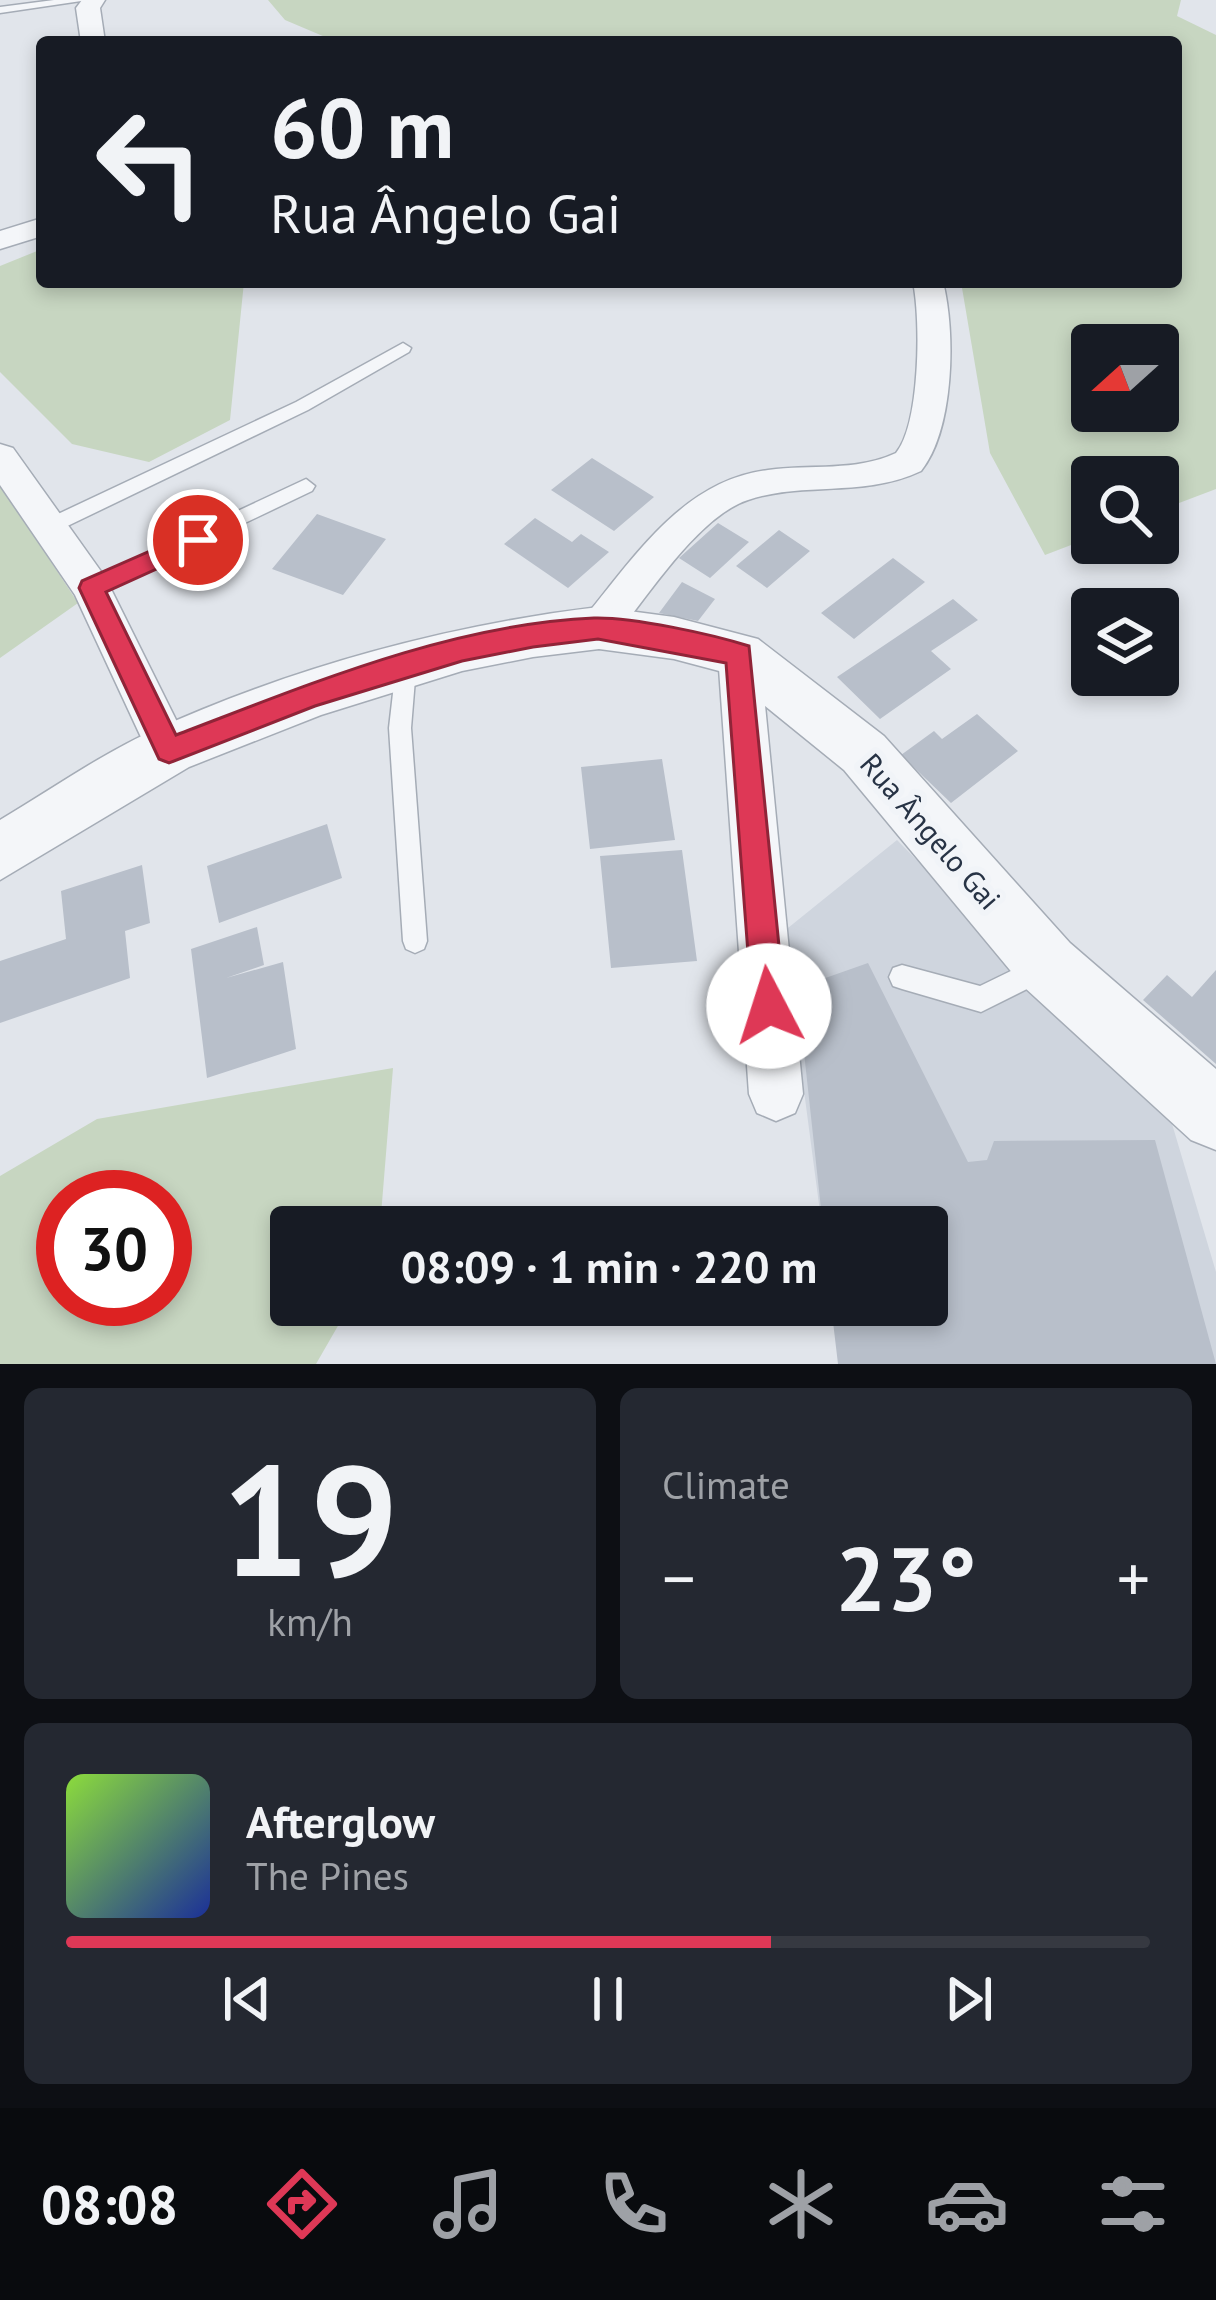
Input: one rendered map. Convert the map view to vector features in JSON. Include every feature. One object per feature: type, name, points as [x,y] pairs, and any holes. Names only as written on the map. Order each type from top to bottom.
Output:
[{"type":"street","points":[[92,36],[88,8],[94,0]]},
{"type":"street","points":[[0,240],[36,229]]},
{"type":"street","points":[[598,628],[657,560],[724,495],[751,485],[874,475],[904,465],[922,445],[935,309],[930,288]]},
{"type":"street","points":[[0,457],[92,588],[169,750]]},
{"type":"street","name":"Rua Ângelo Gai","points":[[0,852],[169,750],[480,646],[598,628],[739,654],[864,753],[1047,964],[1216,1115]]},
{"type":"street","points":[[739,654],[776,1094]]},
{"type":"lane","points":[[0,10],[82,0]]},
{"type":"lane","points":[[48,527],[302,406],[404,348]]},
{"type":"lane","points":[[92,588],[306,486]]},
{"type":"lane","points":[[406,667],[400,728],[415,941]]},
{"type":"lane","points":[[902,977],[981,1000],[1047,964]]},
{"type":"shaded area","points":[[897,840],[1170,1117],[1216,1272],[1216,1364],[948,1309],[948,1206],[819,1206],[783,932]]},
{"type":"green space","points":[[268,0],[1181,0],[1177,16],[1216,35],[1216,489],[1179,503],[1179,456],[1071,456],[1071,545],[1045,555],[990,453],[962,288],[1182,288],[1182,36],[323,36],[285,20]]},
{"type":"green space","points":[[36,251],[36,288],[243,288],[230,420],[149,462],[72,444],[0,372],[0,266]]},
{"type":"green space","points":[[0,484],[78,603],[0,658]]},
{"type":"green space","points":[[393,1068],[382,1206],[270,1206],[270,1326],[338,1326],[316,1364],[0,1364],[0,1176],[97,1119]]},
{"type":"building","points":[[592,458],[654,497],[614,531],[551,490]]},
{"type":"building","points":[[317,514],[386,539],[343,595],[272,569]]},
{"type":"building","points":[[535,518],[572,542],[581,534],[609,552],[568,588],[504,544]]},
{"type":"building","points":[[718,523],[749,542],[710,578],[679,558]]},
{"type":"building","points":[[779,530],[810,551],[767,588],[736,566]]},
{"type":"building","points":[[893,558],[925,582],[854,639],[821,613]]},
{"type":"building","points":[[682,582],[715,599],[698,621],[659,613]]},
{"type":"building","points":[[953,599],[978,620],[931,651],[951,669],[880,719],[837,677]]},
{"type":"building","points":[[977,714],[1018,751],[951,803],[901,755],[934,731],[942,739]]},
{"type":"building","points":[[662,759],[675,840],[590,849],[581,767]]},
{"type":"building","points":[[327,824],[342,878],[219,923],[207,866]]},
{"type":"building","points":[[682,850],[697,961],[611,968],[600,856]]},
{"type":"building","points":[[142,865],[150,923],[125,931],[130,978],[0,1023],[0,961],[66,939],[61,891]]},
{"type":"building","points":[[257,927],[264,965],[226,978],[283,962],[296,1049],[207,1078],[191,949]]},
{"type":"building","points":[[868,963],[968,1162],[987,1160],[994,1141],[1155,1140],[1216,1364],[838,1364],[833,1326],[948,1326],[948,1206],[821,1206],[797,988]]},
{"type":"building","points":[[1216,970],[1216,1064],[1143,1000],[1167,975],[1192,997]]},
{"type":"route","points":[[198,540],[92,588],[169,750],[310,696],[462,650],[533,636],[598,628],[674,638],[739,654],[769,1006]]}]
